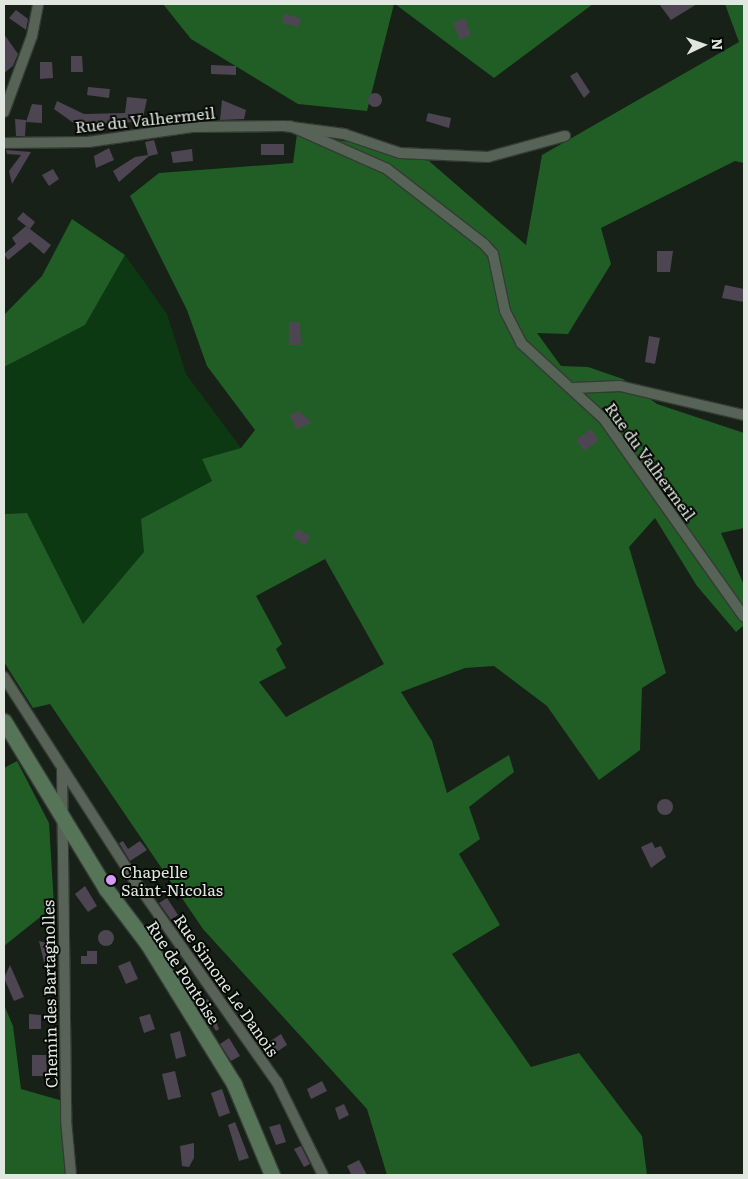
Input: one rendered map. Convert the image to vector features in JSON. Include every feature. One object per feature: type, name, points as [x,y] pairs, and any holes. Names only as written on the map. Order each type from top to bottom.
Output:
[{"type":"main road","name":"Rue de Pontoise","points":[[4,721],[116,904],[147,943],[234,1084],[272,1175]]},
{"type":"street","points":[[4,112],[32,36],[38,4]]},
{"type":"street","name":"Rue du Valhermeil","points":[[4,143],[88,142],[192,127],[290,126],[344,134],[400,153],[488,157],[565,136]]},
{"type":"street","name":"Rue du Valhermeil","points":[[290,126],[387,169],[484,244],[496,264],[511,328],[521,343],[574,388],[604,419],[744,617]]},
{"type":"street","points":[[574,388],[620,386],[744,415]]},
{"type":"street","name":"Rue Simone Le Danois","points":[[4,677],[62,770],[277,1082],[323,1175]]},
{"type":"street","name":"Chemin des Bartagnolles","points":[[62,770],[71,1175]]},
{"type":"green space","points":[[163,4],[394,4],[367,111],[298,104],[191,39]]},
{"type":"green space","points":[[395,4],[593,4],[494,78]]},
{"type":"green space","points":[[725,4],[744,4],[744,163],[735,161],[601,228],[611,264],[568,334],[537,333],[561,366],[588,367],[623,379],[657,404],[744,433],[744,528],[721,533],[744,585],[744,625],[736,632],[697,586],[655,518],[629,547],[666,673],[642,688],[640,750],[599,780],[547,706],[494,666],[465,668],[401,692],[432,741],[447,793],[509,755],[514,772],[469,807],[480,839],[459,854],[500,925],[452,954],[531,1067],[579,1053],[642,1136],[647,1175],[387,1175],[367,1109],[203,929],[50,704],[33,708],[4,662],[4,514],[27,513],[83,624],[144,552],[141,519],[212,481],[202,459],[241,448],[255,430],[207,366],[187,310],[130,196],[159,173],[293,163],[297,134],[356,143],[429,161],[526,245],[542,155],[739,42]],"holes":[[[325,559],[384,664],[286,717],[259,682],[286,668],[276,649],[282,644],[256,596]]]},
{"type":"green space","points":[[72,219],[125,255],[85,325],[4,367],[4,315],[42,276]]},
{"type":"green space","points":[[125,255],[167,314],[186,374],[241,448],[202,459],[212,481],[141,519],[145,552],[83,624],[27,513],[4,514],[4,367],[85,325]]},
{"type":"green space","points":[[17,761],[49,823],[54,906],[4,946],[4,768]]},
{"type":"green space","points":[[4,1005],[13,1026],[21,1089],[63,1101],[68,1175],[4,1175]]},
{"type":"building","points":[[659,4],[697,4],[671,20]]},
{"type":"building","points":[[16,10],[28,19],[26,30],[9,18]]},
{"type":"building","points":[[284,14],[301,18],[298,27],[282,23]]},
{"type":"building","points":[[465,18],[471,35],[460,40],[453,23]]},
{"type":"building","points":[[4,34],[18,54],[13,66],[4,73]]},
{"type":"building","points":[[71,56],[82,56],[83,72],[71,72]]},
{"type":"building","points":[[40,62],[52,62],[53,78],[40,79]]},
{"type":"building","points":[[211,65],[236,66],[236,75],[211,74]]},
{"type":"building","points":[[577,72],[590,92],[584,98],[570,76]]},
{"type":"building","points":[[88,87],[110,89],[109,98],[87,95]]},
{"type":"building","points":[[375,93],[380,95],[382,100],[380,105],[375,107],[370,105],[368,100],[370,95]]},
{"type":"building","points":[[127,97],[147,99],[142,122],[75,124],[54,109],[57,101],[84,114],[125,113]]},
{"type":"building","points":[[222,100],[246,110],[244,119],[220,120]]},
{"type":"building","points":[[32,104],[42,105],[42,123],[26,122]]},
{"type":"building","points":[[428,113],[451,118],[449,128],[426,121]]},
{"type":"building","points":[[15,119],[26,120],[25,136],[16,136]]},
{"type":"building","points":[[154,140],[158,154],[149,156],[119,182],[113,171],[135,157],[148,155],[145,142]]},
{"type":"building","points":[[261,144],[284,144],[284,155],[261,155]]},
{"type":"building","points":[[109,148],[114,160],[96,168],[94,156]]},
{"type":"building","points":[[192,149],[193,161],[173,163],[171,152]]},
{"type":"building","points":[[6,150],[31,152],[12,184],[9,171],[21,155],[7,154]]},
{"type":"building","points":[[53,169],[59,179],[49,186],[42,175]]},
{"type":"building","points":[[23,212],[35,222],[30,229],[17,219]]},
{"type":"building","points":[[26,226],[51,245],[44,254],[30,242],[8,260],[4,254],[16,244],[12,238]]},
{"type":"building","points":[[657,251],[673,251],[670,272],[657,272]]},
{"type":"building","points":[[725,285],[744,289],[744,302],[722,298]]},
{"type":"building","points":[[289,322],[300,322],[301,345],[289,345]]},
{"type":"building","points":[[649,336],[660,338],[655,364],[645,362]]},
{"type":"building","points":[[299,411],[312,423],[296,429],[290,415]]},
{"type":"building","points":[[591,429],[599,440],[584,451],[576,440]]},
{"type":"building","points":[[298,529],[310,536],[305,545],[293,537]]},
{"type":"building","points":[[662,799],[668,799],[673,804],[671,813],[662,815],[657,810],[657,804]]},
{"type":"building","points":[[123,841],[128,849],[140,841],[147,850],[130,861],[119,843]]},
{"type":"building","points":[[652,842],[655,848],[661,846],[666,857],[651,868],[641,847]]},
{"type":"building","points":[[85,886],[97,906],[88,912],[75,894]]},
{"type":"building","points":[[167,898],[178,915],[171,920],[159,903]]},
{"type":"building","points":[[103,930],[109,930],[114,935],[112,944],[103,946],[98,941],[98,935]]},
{"type":"building","points":[[39,941],[54,945],[54,961],[44,962]]},
{"type":"building","points":[[87,951],[97,951],[97,964],[81,964],[81,956],[87,956]]},
{"type":"building","points":[[130,961],[138,979],[126,984],[118,966]]},
{"type":"building","points":[[10,965],[24,997],[14,1001],[4,978]]},
{"type":"building","points":[[208,999],[219,1029],[216,1031],[198,1003]]},
{"type":"building","points":[[29,1014],[41,1015],[41,1029],[29,1029]]},
{"type":"building","points":[[150,1014],[155,1029],[144,1033],[139,1017]]},
{"type":"building","points":[[180,1031],[186,1056],[176,1059],[170,1034]]},
{"type":"building","points":[[281,1034],[287,1045],[275,1053],[269,1042]]},
{"type":"building","points":[[229,1038],[240,1056],[231,1061],[220,1044]]},
{"type":"building","points":[[32,1055],[46,1055],[47,1076],[32,1076]]},
{"type":"building","points":[[175,1071],[181,1097],[168,1100],[162,1074]]},
{"type":"building","points":[[322,1081],[327,1091],[311,1099],[307,1089]]},
{"type":"building","points":[[222,1089],[230,1113],[219,1117],[211,1093]]},
{"type":"building","points":[[344,1104],[349,1115],[339,1120],[335,1108]]},
{"type":"building","points":[[235,1122],[249,1158],[239,1161],[228,1125]]},
{"type":"building","points":[[280,1124],[286,1142],[276,1145],[269,1127]]},
{"type":"building","points":[[194,1143],[194,1158],[189,1167],[182,1166],[180,1146]]},
{"type":"building","points":[[301,1146],[310,1164],[304,1167],[294,1149]]},
{"type":"building","points":[[359,1160],[367,1175],[351,1174],[347,1166]]},
{"type":"place","name":"Chapelle Saint-Nicolas","points":[[111,880]]}]
